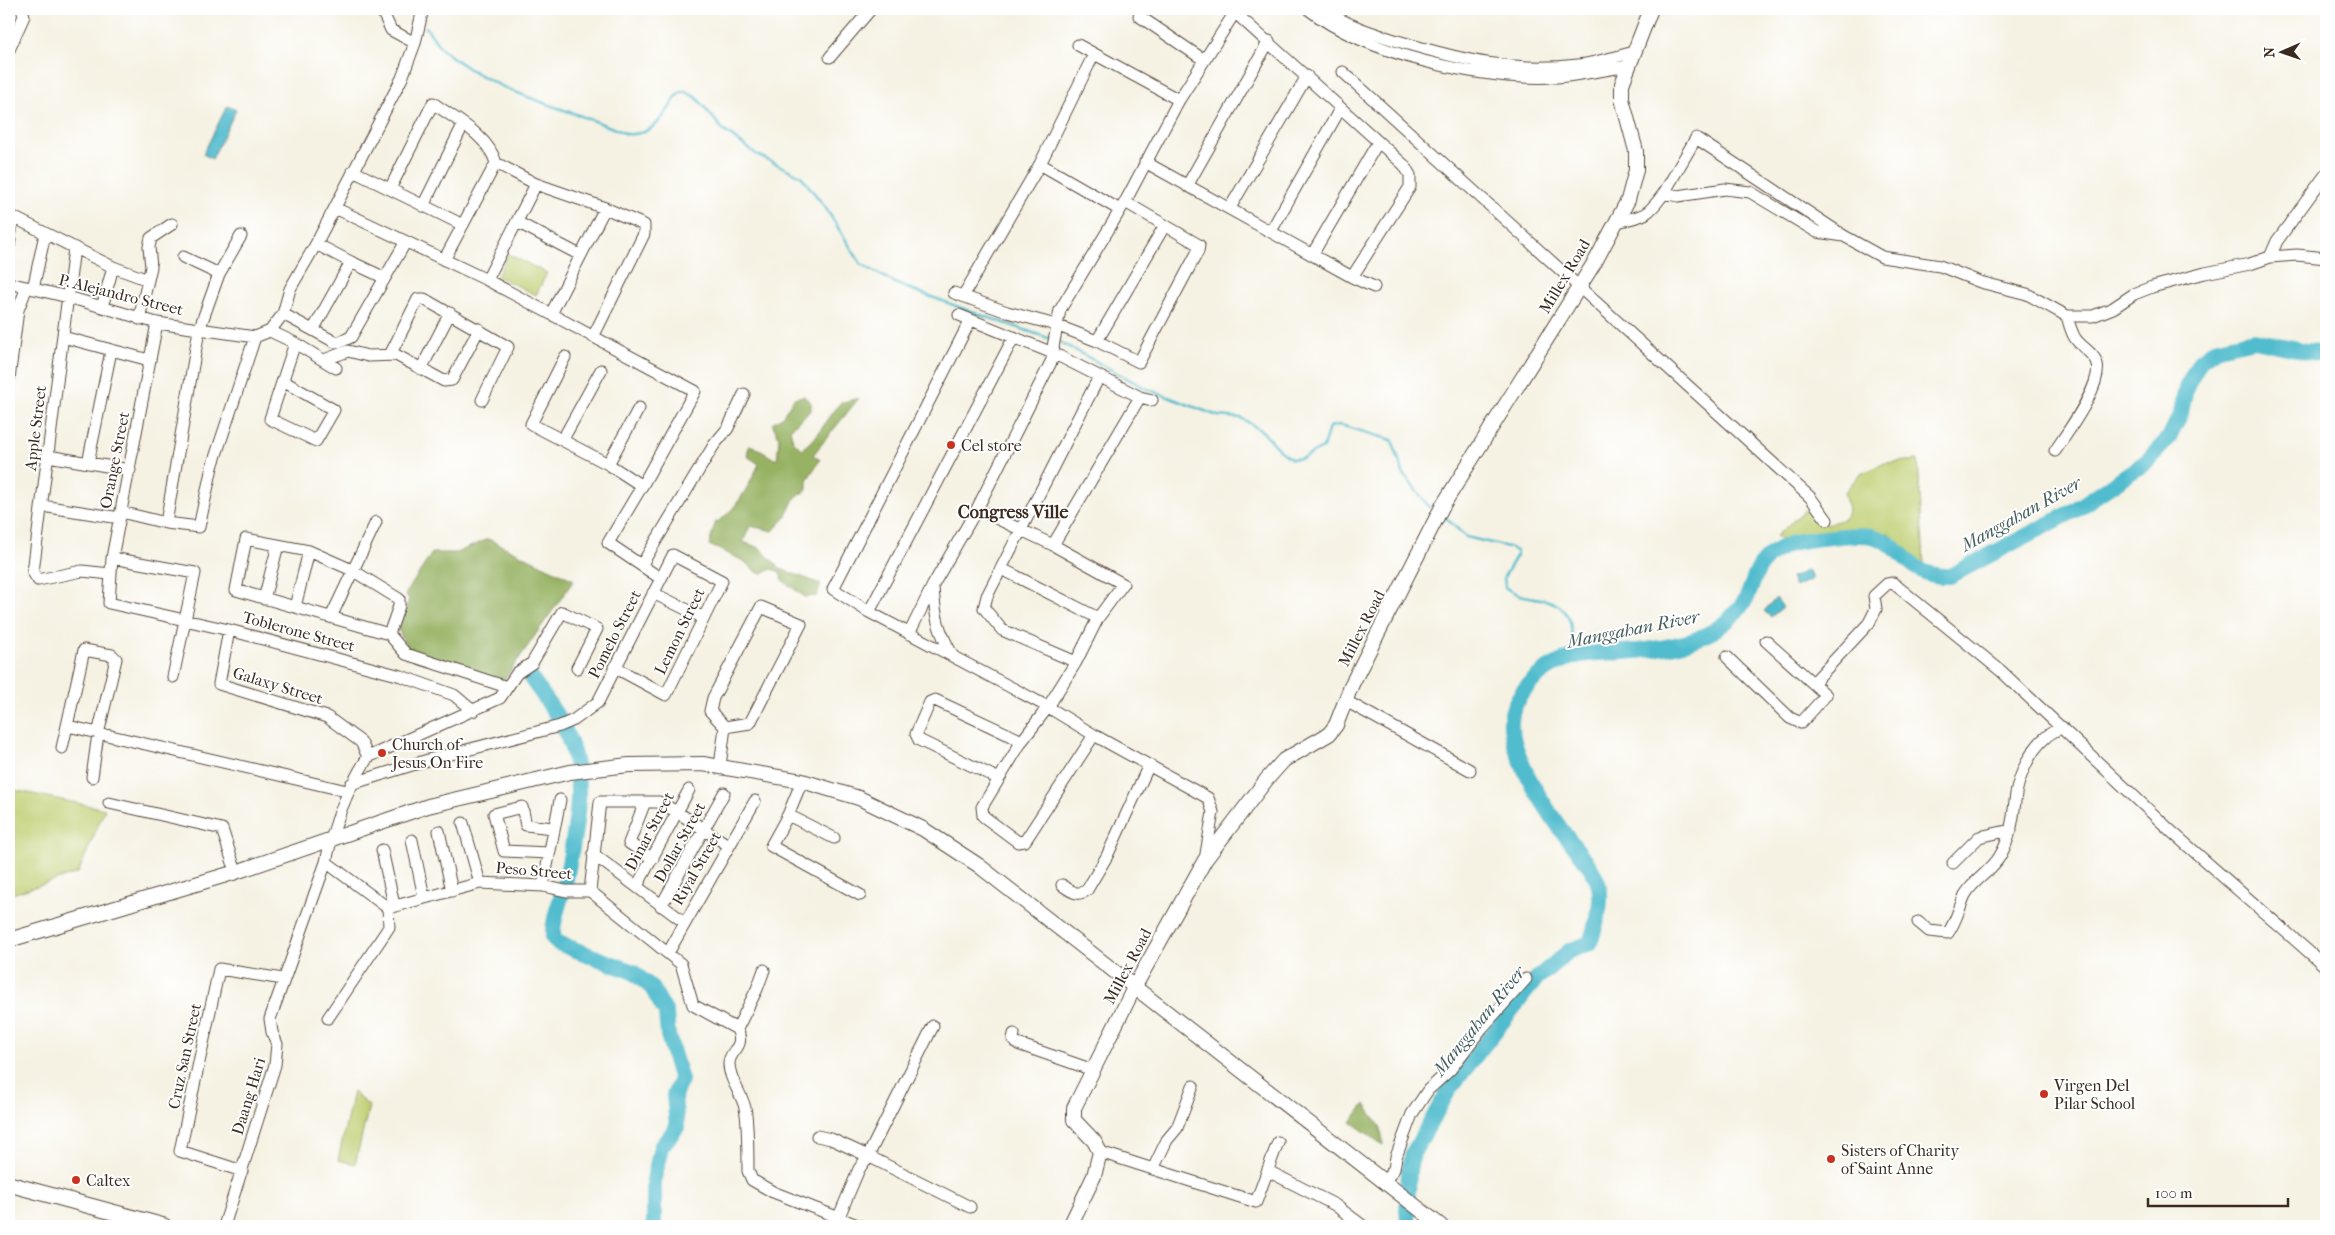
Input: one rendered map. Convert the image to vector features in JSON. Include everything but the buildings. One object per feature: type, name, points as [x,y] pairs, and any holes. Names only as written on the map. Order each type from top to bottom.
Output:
[{"type":"main road","points":[[9,1184],[118,1220],[164,1226]]},
{"type":"street","points":[[9,50],[24,16],[22,9]]},
{"type":"street","points":[[384,9],[383,13],[390,30],[415,43]]},
{"type":"street","points":[[42,506],[199,527],[212,467],[255,337],[270,331],[283,314],[290,289],[316,244],[402,78],[415,43],[424,9]]},
{"type":"street","points":[[830,57],[871,9]]},
{"type":"street","points":[[1143,9],[1139,16],[1204,60]]},
{"type":"street","points":[[1308,9],[1338,30],[1371,44],[1425,60],[1484,74],[1558,77],[1628,66]]},
{"type":"street","points":[[1324,9],[1340,19],[1382,36],[1486,64],[1534,68],[1579,65],[1634,52]]},
{"type":"street","name":"Millex Road","points":[[1100,1152],[1094,1141],[1074,1120],[1074,1108],[1135,986],[1205,860],[1267,779],[1284,760],[1329,734],[1336,725],[1352,684],[1443,505],[1578,288],[1628,200],[1634,186],[1636,170],[1634,139],[1622,99],[1622,84],[1652,9]]},
{"type":"street","points":[[909,634],[933,585],[977,509],[1054,350],[1060,310],[1122,206],[1179,100],[1234,10],[1307,76],[1340,109],[1404,165],[1410,175],[1410,187],[1352,277]]},
{"type":"street","points":[[1187,186],[1268,40]]},
{"type":"street","points":[[1078,45],[1179,100]]},
{"type":"street","points":[[1040,164],[1122,206],[1165,225],[1199,245],[1198,251],[1139,362],[1097,341],[1007,312],[959,294],[1040,164],[1094,54]]},
{"type":"street","points":[[1343,72],[1578,288],[1810,497],[1827,520]]},
{"type":"street","points":[[1230,208],[1307,76]]},
{"type":"street","points":[[390,189],[433,104],[485,141],[492,151],[496,163],[536,184],[605,208],[644,225],[644,234],[593,336]]},
{"type":"street","points":[[1271,231],[1340,109]]},
{"type":"street","points":[[422,206],[463,125]]},
{"type":"street","points":[[1616,222],[1643,216],[1651,211],[1664,193],[1696,138],[1844,236],[1882,257],[1940,266],[1980,282],[2027,294],[2066,316],[2093,316],[2113,308],[2134,294],[2152,287],[2205,273],[2250,264],[2270,257],[2296,255],[2326,258]]},
{"type":"street","points":[[1312,255],[1378,142]]},
{"type":"street","points":[[1145,162],[1352,277],[1374,286]]},
{"type":"street","points":[[444,260],[496,163]]},
{"type":"street","points":[[353,170],[463,225]]},
{"type":"street","points":[[2270,257],[2277,241],[2326,174]]},
{"type":"street","points":[[487,280],[536,184]]},
{"type":"street","points":[[1664,193],[1678,196],[1725,189],[1740,189],[1750,192],[1818,232],[1844,236]]},
{"type":"street","points":[[335,208],[405,243],[487,280],[695,391],[608,543],[642,564],[660,578]]},
{"type":"street","points":[[551,314],[605,208]]},
{"type":"street","points":[[9,246],[11,216],[113,267],[148,280]]},
{"type":"street","points":[[517,222],[580,255]]},
{"type":"street","points":[[139,319],[151,267],[149,247],[151,238],[172,224]]},
{"type":"street","points":[[1097,341],[1165,225]]},
{"type":"street","points":[[9,379],[13,309],[30,288],[44,234]]},
{"type":"street","points":[[166,523],[199,330],[219,274],[241,236]]},
{"type":"street","points":[[283,314],[335,342],[351,337],[405,243]]},
{"type":"street","points":[[316,244],[385,278]]},
{"type":"street","name":"Apple Street","points":[[74,248],[33,572],[38,580],[82,571],[110,574]]},
{"type":"street","points":[[183,257],[219,274]]},
{"type":"street","points":[[313,330],[352,262]]},
{"type":"street","points":[[102,307],[113,267]]},
{"type":"street","name":"P. Alejandro Street","points":[[9,283],[68,297],[157,323],[255,337]]},
{"type":"street","points":[[390,355],[418,299],[424,299],[508,347],[482,400]]},
{"type":"street","points":[[421,369],[450,313]]},
{"type":"street","points":[[959,315],[970,321],[1054,350],[1099,377],[1140,398],[1152,400]]},
{"type":"street","points":[[2055,451],[2080,413],[2097,377],[2099,368],[2095,359],[2074,338],[2066,316]]},
{"type":"street","points":[[970,321],[833,589],[869,612],[1048,707],[1094,735],[1208,798],[1213,812],[1205,860]]},
{"type":"street","name":"Orange Street","points":[[109,603],[112,558],[157,323]]},
{"type":"street","points":[[324,360],[348,351],[368,356],[396,355],[444,381],[452,380],[479,329]]},
{"type":"street","points":[[270,331],[336,368]]},
{"type":"street","points":[[869,612],[1014,337]]},
{"type":"street","points":[[63,338],[149,360]]},
{"type":"street","points":[[283,381],[334,410],[316,441],[270,419],[294,343]]},
{"type":"street","points":[[88,463],[111,351]]},
{"type":"street","points":[[565,357],[531,424],[608,464],[642,486]]},
{"type":"street","points":[[563,439],[601,370]]},
{"type":"street","points":[[1076,662],[1002,630],[984,608],[987,596],[1099,377]]},
{"type":"street","points":[[642,564],[714,445],[728,428],[744,394]]},
{"type":"street","points":[[1053,545],[1140,398]]},
{"type":"street","points":[[608,464],[638,408]]},
{"type":"street","points":[[48,456],[130,470]]},
{"type":"street","points":[[977,509],[1053,545],[1123,584],[1098,618],[1076,662],[1048,707],[1022,741],[982,807],[983,816],[1018,842],[1025,841],[1094,735]]},
{"type":"street","points":[[331,617],[376,522]]},
{"type":"street","points":[[389,634],[399,606],[399,599],[352,570],[309,551],[246,539],[236,590],[389,634],[406,654],[507,686]]},
{"type":"street","points":[[264,599],[278,545]]},
{"type":"street","points":[[295,607],[309,551]]},
{"type":"street","name":"Pomelo Street","points":[[349,787],[428,760],[560,726],[574,720],[598,702],[614,667],[673,555],[722,581]]},
{"type":"street","points":[[112,558],[195,573],[173,677]]},
{"type":"street","points":[[1002,569],[1098,618]]},
{"type":"street","name":"Lemon Street","points":[[614,667],[666,695],[722,581]]},
{"type":"street","points":[[1814,682],[1865,629],[1876,609],[1874,596],[1887,584],[1893,583],[2001,672],[2062,727],[2172,832],[2326,967]]},
{"type":"street","points":[[933,585],[935,610],[940,634],[954,657]]},
{"type":"street","points":[[653,592],[704,618]]},
{"type":"street","name":"Toblerone Street","points":[[109,603],[230,630],[401,676],[454,695],[473,711]]},
{"type":"street","points":[[762,607],[801,624],[750,723],[725,727],[710,711],[713,698],[762,607]]},
{"type":"street","points":[[368,758],[500,698],[516,672],[532,663],[562,612],[597,629],[577,668]]},
{"type":"street","name":"Galaxy Street","points":[[230,630],[220,684],[327,717],[361,742],[368,758]]},
{"type":"street","points":[[1727,657],[1796,722],[1804,721],[1826,696],[1814,682],[1766,641]]},
{"type":"street","points":[[62,748],[84,650],[112,655],[116,658],[98,734],[92,777]]},
{"type":"street","points":[[999,779],[919,740],[916,734],[930,702],[935,700],[1022,741]]},
{"type":"street","points":[[1346,701],[1470,770]]},
{"type":"street","points":[[68,726],[349,787]]},
{"type":"street","points":[[720,766],[725,727]]},
{"type":"street","points":[[1918,922],[1929,930],[1948,933],[1965,895],[2001,856],[2011,830],[2021,776],[2030,759],[2046,737],[2062,727]]},
{"type":"street","name":"Daang Hari","points":[[224,1226],[275,1065],[277,1044],[272,1032],[270,1019],[326,862],[330,840],[349,787],[368,758]]},
{"type":"street","points":[[9,940],[236,872],[428,806],[576,772],[629,765],[690,763],[720,766],[802,781],[859,798],[923,829],[978,865],[1441,1226]]},
{"type":"street","points":[[1062,885],[1076,894],[1082,894],[1087,890],[1107,856],[1149,765]]},
{"type":"street","points":[[802,781],[788,815],[771,846],[860,895]]},
{"type":"street","name":"Dinar Street","points":[[637,886],[689,790]]},
{"type":"street","name":"Dollar Street","points":[[661,906],[724,793]]},
{"type":"street","points":[[543,886],[560,800]]},
{"type":"street","name":"Riyal Street","points":[[668,953],[728,845],[755,801]]},
{"type":"street","points":[[728,845],[658,802],[600,802],[590,891],[681,964],[694,1005],[737,1029]]},
{"type":"street","points":[[645,802],[629,844],[652,859]]},
{"type":"street","points":[[109,803],[222,829],[236,872]]},
{"type":"street","points":[[549,853],[504,851],[494,814],[522,807],[526,824],[553,828]]},
{"type":"street","points":[[788,815],[834,838]]},
{"type":"street","points":[[463,823],[480,883]]},
{"type":"street","points":[[1953,863],[1979,837],[2011,830]]},
{"type":"street","points":[[439,831],[452,891]]},
{"type":"street","points":[[412,840],[424,898]]},
{"type":"street","points":[[328,1018],[388,927],[391,906],[382,850]]},
{"type":"street","points":[[593,854],[684,922]]},
{"type":"street","points":[[326,862],[391,906]]},
{"type":"street","name":"Peso Street","points":[[391,906],[480,883],[543,886],[563,890],[590,891]]},
{"type":"street","name":"Cruz San Street","points":[[242,1171],[180,1152],[219,969],[283,979]]},
{"type":"street","points":[[764,970],[757,990],[737,1029],[740,1042],[731,1056],[729,1064],[746,1110],[748,1171],[752,1180],[772,1192],[836,1221],[860,1226]]},
{"type":"street","points":[[1386,1182],[1394,1169],[1396,1157],[1412,1114],[1428,1090],[1450,1070],[1482,1028],[1526,979]]},
{"type":"street","points":[[836,1221],[859,1169],[868,1156],[933,1026]]},
{"type":"street","points":[[1014,1034],[1013,1039],[1018,1044],[1093,1070]]},
{"type":"street","points":[[1153,1169],[1167,1140],[1176,1128],[1193,1086]]},
{"type":"street","points":[[817,1136],[831,1139],[868,1156],[970,1207]]},
{"type":"street","points":[[1070,1226],[1094,1176],[1100,1152],[1256,1202],[1278,1142]]},
{"type":"street","points":[[1268,1171],[1335,1205],[1363,1226]]},
{"type":"green space","points":[[508,254],[547,273],[536,295],[497,276]]},
{"type":"green space","points":[[804,396],[811,403],[811,410],[790,429],[793,441],[802,449],[814,439],[840,403],[859,398],[813,455],[820,460],[807,480],[807,490],[794,499],[785,518],[773,531],[750,526],[743,542],[760,548],[781,569],[821,584],[817,596],[805,597],[782,580],[780,572],[772,569],[762,574],[756,572],[744,561],[709,545],[715,523],[736,505],[759,464],[747,456],[749,445],[777,460],[779,438],[772,423],[782,417],[794,398]]},
{"type":"green space","points":[[1918,460],[1924,563],[1917,561],[1889,534],[1869,531],[1798,535],[1784,540],[1776,536],[1804,511],[1819,510],[1826,524],[1844,518],[1847,515],[1848,507],[1844,493],[1859,475],[1885,463]]},
{"type":"green space","points":[[488,539],[574,580],[501,684],[408,650],[398,629],[409,599],[405,595],[432,553],[456,553]]},
{"type":"green space","points":[[9,789],[105,809],[78,873],[9,895]]},
{"type":"green space","points":[[353,1092],[369,1106],[355,1164],[338,1160]]},
{"type":"green space","points":[[1365,1104],[1381,1128],[1383,1145],[1351,1122]]},
{"type":"water","points":[[227,106],[236,110],[212,159],[203,154]]},
{"type":"water","points":[[1808,570],[1812,579],[1795,587],[1791,578]]},
{"type":"water","points":[[1776,598],[1783,607],[1771,617],[1764,611]]},
{"type":"waterway","points":[[426,27],[442,49],[463,65],[485,78],[507,89],[627,134],[645,132],[652,128],[658,123],[678,94],[685,91],[697,98],[723,130],[756,154],[801,176],[825,207],[861,264],[897,284],[1051,339]]},
{"type":"waterway","name":"Manggahan River","points":[[1409,1226],[1407,1211],[1409,1170],[1413,1153],[1450,1088],[1536,979],[1569,951],[1590,943],[1600,906],[1599,885],[1591,868],[1560,828],[1538,794],[1525,771],[1516,747],[1511,721],[1519,697],[1527,686],[1548,669],[1578,655],[1661,648],[1694,640],[1712,632],[1734,615],[1746,599],[1758,570],[1767,558],[1779,549],[1799,541],[1849,535],[1872,536],[1892,545],[1923,572],[1950,576],[2072,512],[2146,462],[2169,438],[2181,413],[2186,388],[2200,361],[2218,348],[2254,340],[2326,355]]},
{"type":"waterway","points":[[1058,341],[1147,389],[1218,416],[1241,418],[1262,431],[1281,452],[1292,459],[1303,458],[1323,448],[1329,427],[1340,425],[1392,440],[1404,475],[1430,508]]},
{"type":"waterway","points":[[1445,517],[1466,537],[1508,547],[1516,551],[1517,555],[1504,577],[1505,587],[1523,596],[1551,602],[1565,612],[1571,626],[1572,657]]},
{"type":"waterway","points":[[531,678],[563,726],[573,751],[577,769],[578,806],[576,824],[566,879],[554,923],[553,938],[558,943],[633,972],[652,988],[666,1013],[668,1035],[681,1080],[674,1095],[677,1127],[661,1147],[654,1180],[654,1226]]},
{"type":"place","name":"Cel store","points":[[951,445]]},
{"type":"place","name":"Church of Jesus On Fire","points":[[382,753]]},
{"type":"place","name":"Virgen Del Pilar School","points":[[2044,1094]]},
{"type":"place","name":"Sisters of Charity of Saint Anne","points":[[1831,1159]]},
{"type":"place","name":"Caltex","points":[[76,1180]]},
{"type":"district","name":"Congress Ville","points":[[1013,512]]}]
